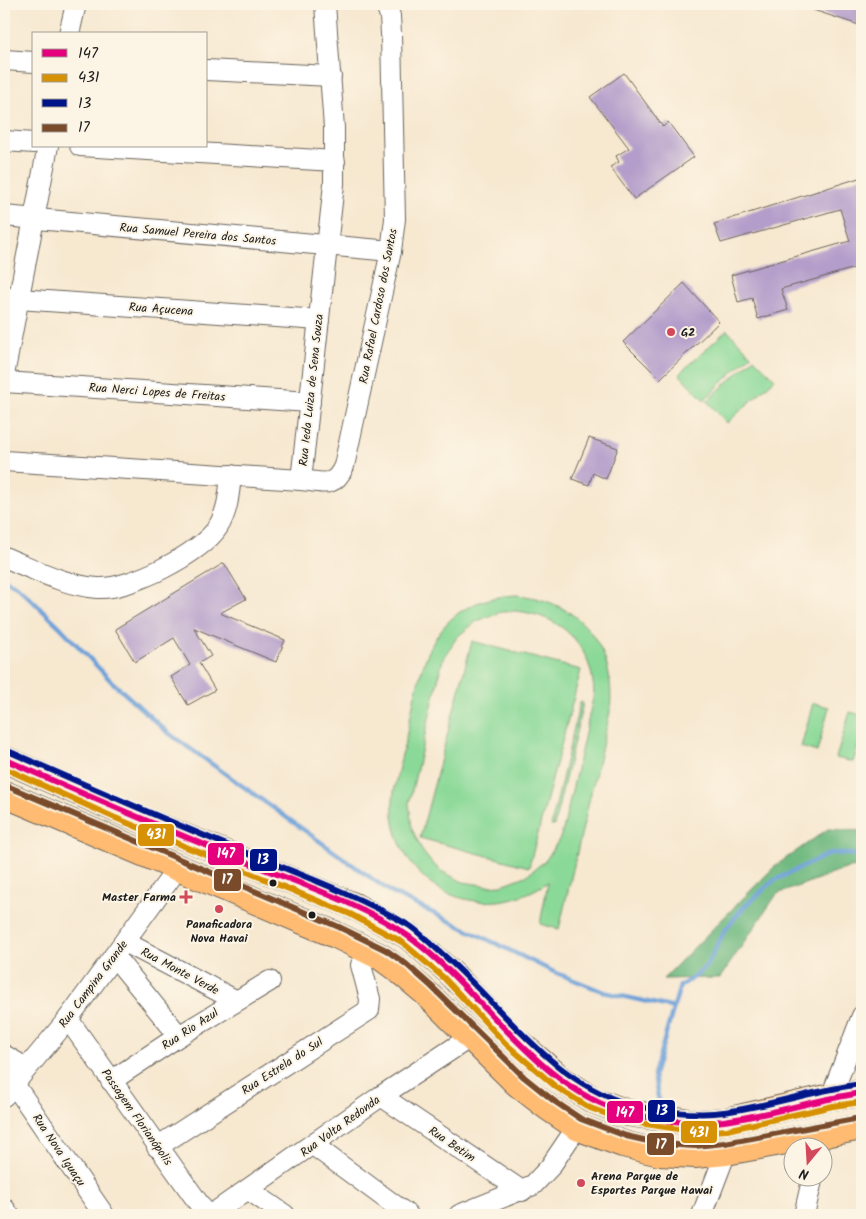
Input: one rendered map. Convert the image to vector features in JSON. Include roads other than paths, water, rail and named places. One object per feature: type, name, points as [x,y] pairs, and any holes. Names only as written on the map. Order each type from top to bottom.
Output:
[{"type":"main road","points":[[4,759],[116,809],[354,906],[407,935],[450,972],[512,1037],[562,1080],[593,1100],[628,1112],[697,1123],[751,1116],[831,1097],[862,1093]]},
{"type":"main road","points":[[4,794],[336,935],[381,957],[424,992],[518,1084],[577,1127],[623,1144],[660,1153],[695,1155],[784,1145]]},
{"type":"main road","points":[[177,869],[201,862],[218,850]]},
{"type":"main road","points":[[834,1136],[862,1127]]},
{"type":"street","points":[[69,32],[76,4]]},
{"type":"street","name":"Rua Ieda Luiza de Sena Souza","points":[[4,461],[301,480],[328,246],[335,161],[325,4]]},
{"type":"street","name":"Rua Rafael Cardoso dos Santos","points":[[301,480],[332,482],[339,478],[344,466],[391,251],[394,219],[391,34],[390,16],[386,4]]},
{"type":"street","points":[[4,60],[32,62]]},
{"type":"street","points":[[208,70],[331,76]]},
{"type":"street","points":[[4,141],[32,143]]},
{"type":"street","points":[[4,375],[11,298],[33,218],[48,148]]},
{"type":"street","points":[[114,148],[335,161]]},
{"type":"street","name":"Rua Samuel Pereira dos Santos","points":[[4,216],[391,251]]},
{"type":"street","name":"Rua Açucena","points":[[11,298],[319,320]]},
{"type":"street","name":"Rua Nerci Lopes de Freitas","points":[[4,382],[310,402]]},
{"type":"street","points":[[4,558],[76,584],[91,587],[118,587],[143,578],[183,556],[217,529],[227,507],[230,476]]},
{"type":"street","name":"Rua Campina Grande","points":[[15,1083],[68,1019],[177,869]]},
{"type":"street","points":[[119,949],[179,1036]]},
{"type":"street","name":"Rua Monte Verde","points":[[119,949],[235,1000]]},
{"type":"street","name":"Rua Estrela do Sul","points":[[157,1147],[368,1010],[370,998],[361,965]]},
{"type":"street","name":"Rua Rio Azul","points":[[112,1081],[235,1000],[270,981]]},
{"type":"street","points":[[831,1097],[862,1016]]},
{"type":"street","name":"Passagem Florianópolis","points":[[68,1019],[207,1215]]},
{"type":"street","name":"Rua Volta Redonda","points":[[212,1215],[381,1096],[469,1038]]},
{"type":"street","points":[[4,1055],[15,1083]]},
{"type":"street","name":"Rua Nova Iguaçu","points":[[15,1083],[104,1215]]},
{"type":"street","name":"Rua Betim","points":[[381,1096],[522,1191]]},
{"type":"street","points":[[459,1215],[522,1191],[542,1177],[577,1127]]},
{"type":"street","points":[[313,1145],[408,1215]]},
{"type":"street","points":[[702,1215],[726,1152]]},
{"type":"street","points":[[804,1215],[810,1186]]},
{"type":"street","points":[[249,1190],[285,1215]]},
{"type":"street","points":[[4,1208],[9,1215]]},
{"type":"waterway","points":[[4,579],[18,587],[60,627],[110,680],[167,732],[392,893],[554,972],[604,992],[674,1008]]},
{"type":"waterway","points":[[659,1102],[654,1075],[680,986],[696,976],[707,965],[725,930],[742,909],[773,881],[831,853],[862,855]]},
{"type":"place","name":"G2","points":[[671,332]]},
{"type":"place","name":"Master Farma","points":[[186,897]]},
{"type":"place","name":"Panaficadora Nova Havai","points":[[219,909]]},
{"type":"place","name":"Arena Parque de Esportes Parque Hawai","points":[[581,1183]]}]
